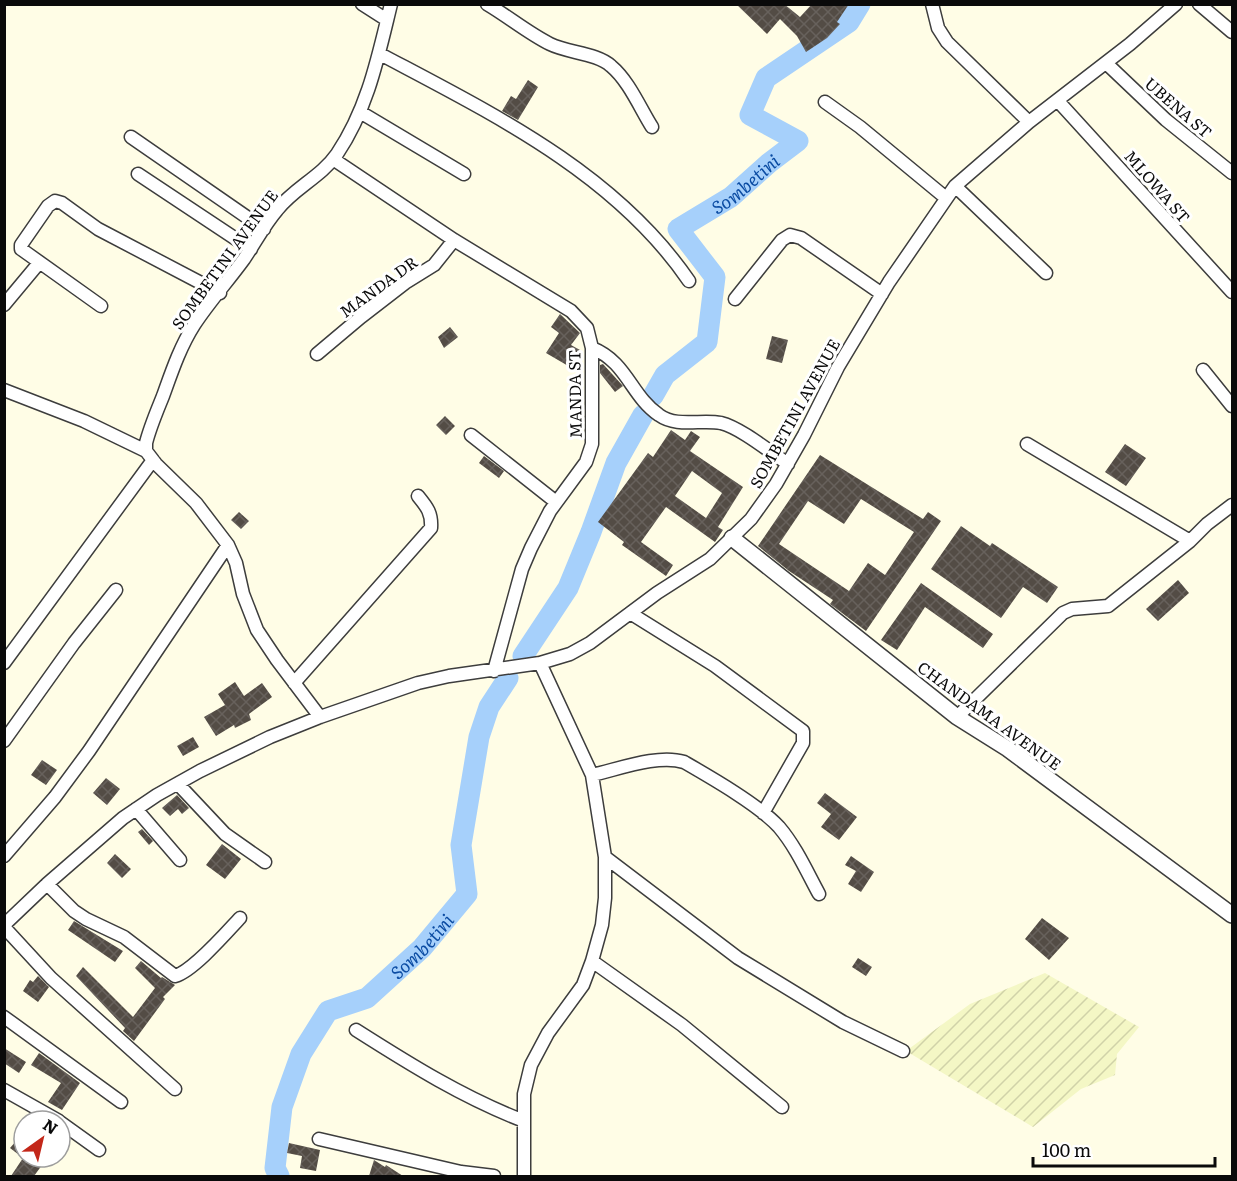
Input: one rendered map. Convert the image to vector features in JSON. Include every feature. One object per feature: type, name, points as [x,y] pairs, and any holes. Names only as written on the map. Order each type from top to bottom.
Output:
[{"type":"street","points":[[362,4],[387,20]]},
{"type":"street","name":"SOMBETINI AVENUE","points":[[150,455],[148,437],[182,347],[196,323],[283,202],[315,177],[333,159],[360,112],[371,87],[391,4]]},
{"type":"street","points":[[487,4],[550,44],[565,51],[596,58],[611,66],[621,77],[652,127]]},
{"type":"street","points":[[932,4],[938,28],[947,42],[1029,122]]},
{"type":"street","name":"SOMBETINI AVENUE","points":[[4,926],[47,884],[123,819],[178,784],[270,737],[418,683],[449,676],[540,663],[570,654],[590,643],[657,593],[711,559],[751,519],[776,484],[838,367],[882,294],[955,186],[1029,122],[1106,63],[1176,4]]},
{"type":"street","points":[[1199,4],[1233,32]]},
{"type":"street","points":[[380,54],[463,98],[570,163],[605,191],[664,247],[689,281]]},
{"type":"street","name":"UBENA ST","points":[[1106,63],[1166,120],[1233,173]]},
{"type":"street","name":"MLOWA ST","points":[[1058,101],[1233,292]]},
{"type":"street","points":[[825,102],[860,127],[946,198]]},
{"type":"street","points":[[360,112],[464,174]]},
{"type":"street","points":[[131,137],[264,229]]},
{"type":"street","name":"MANDA ST","points":[[333,159],[454,240],[571,311],[587,328],[592,348],[592,444],[579,474],[556,502],[531,548],[522,569],[494,671]]},
{"type":"street","points":[[138,174],[251,249]]},
{"type":"street","points":[[955,186],[1046,273]]},
{"type":"street","points":[[101,306],[21,249],[21,245],[48,206],[55,201],[98,229],[219,293]]},
{"type":"street","points":[[735,299],[782,240],[790,235],[801,238],[882,294]]},
{"type":"street","name":"MANDA DR","points":[[317,354],[387,296],[434,265],[454,240]]},
{"type":"street","points":[[4,305],[39,263]]},
{"type":"street","points":[[592,348],[610,357],[651,409],[665,419],[674,422],[720,423],[729,426],[788,464]]},
{"type":"street","points":[[1203,370],[1233,406]]},
{"type":"street","points":[[4,390],[95,426],[150,455],[195,503],[228,545],[257,630],[320,717]]},
{"type":"street","points":[[471,435],[556,502]]},
{"type":"street","points":[[1027,444],[1190,541]]},
{"type":"street","points":[[4,663],[150,455]]},
{"type":"street","points":[[294,683],[431,528],[430,510],[418,496]]},
{"type":"street","points":[[957,717],[1063,613],[1072,609],[1108,606],[1233,505]]},
{"type":"street","name":"CHANDAMA AVENUE","points":[[732,538],[957,717],[1008,749],[1233,915]]},
{"type":"street","points":[[4,856],[55,797],[89,751],[228,545]]},
{"type":"street","points":[[4,741],[74,643],[116,590]]},
{"type":"street","points":[[630,613],[715,666],[802,731],[803,743],[763,813]]},
{"type":"street","points":[[524,1176],[524,1094],[531,1065],[548,1033],[583,985],[602,925],[605,898],[605,857],[592,775],[540,663]]},
{"type":"street","points":[[592,775],[672,759],[694,768],[763,813],[779,828],[796,852],[819,894]]},
{"type":"street","points":[[178,784],[225,834],[265,862]]},
{"type":"street","points":[[136,809],[180,860]]},
{"type":"street","points":[[605,857],[738,958],[843,1022],[903,1051]]},
{"type":"street","points":[[47,884],[86,920],[124,938],[175,976],[184,972],[205,954],[240,918]]},
{"type":"street","points":[[4,926],[51,978],[175,1089]]},
{"type":"street","points":[[592,961],[682,1025],[782,1107]]},
{"type":"street","points":[[4,1017],[121,1102]]},
{"type":"street","points":[[357,1030],[468,1098],[524,1121]]},
{"type":"street","points":[[4,1090],[38,1109]]},
{"type":"street","points":[[72,1130],[99,1150]]},
{"type":"street","points":[[319,1139],[461,1172],[494,1176]]},
{"type":"green space","points":[[1045,973],[1139,1027],[1117,1054],[1115,1075],[1081,1089],[1033,1127],[906,1051],[970,1004]]},
{"type":"building","points":[[736,4],[784,4],[800,17],[812,4],[849,4],[837,22],[840,24],[827,38],[806,52],[797,36],[780,19],[767,34]]},
{"type":"building","points":[[528,80],[538,87],[518,120],[502,111],[511,96],[516,99]]},
{"type":"building","points":[[560,314],[580,333],[571,345],[580,350],[570,367],[546,353],[559,333],[551,327]]},
{"type":"building","points":[[450,327],[458,337],[444,348],[438,337]]},
{"type":"building","points":[[772,336],[788,340],[782,363],[766,359]]},
{"type":"building","points":[[603,364],[623,386],[615,392],[600,373],[600,365]]},
{"type":"building","points":[[445,416],[455,426],[446,435],[436,425]]},
{"type":"building","points":[[671,430],[685,440],[691,431],[700,437],[690,451],[743,487],[718,527],[723,530],[715,542],[666,507],[641,542],[673,565],[666,576],[622,545],[624,542],[598,522],[648,453],[653,457]],"holes":[[[692,471],[722,493],[706,518],[675,496]]]},
{"type":"building","points":[[1125,444],[1146,458],[1126,486],[1105,472]]},
{"type":"building","points":[[820,455],[923,519],[928,512],[941,521],[866,631],[830,604],[833,600],[789,571],[758,546]],"holes":[[[861,499],[914,532],[885,575],[868,563],[849,591],[779,544],[808,501],[844,524]]]},
{"type":"building","points":[[484,456],[504,471],[499,478],[479,463]]},
{"type":"building","points":[[239,512],[249,521],[241,529],[231,520]]},
{"type":"building","points":[[961,526],[990,546],[992,543],[1058,587],[1047,603],[1023,587],[1001,618],[931,569]]},
{"type":"building","points":[[1178,580],[1189,593],[1158,621],[1146,609]]},
{"type":"building","points":[[921,583],[993,634],[983,648],[925,607],[897,650],[881,640]]},
{"type":"building","points":[[235,682],[244,696],[262,683],[272,697],[249,714],[251,720],[235,728],[234,725],[216,736],[204,717],[225,705],[218,694]]},
{"type":"building","points":[[193,737],[199,747],[183,756],[177,746]]},
{"type":"building","points":[[42,760],[57,770],[46,785],[31,775]]},
{"type":"building","points":[[106,778],[120,789],[107,805],[93,793]]},
{"type":"building","points":[[825,793],[857,817],[839,840],[821,827],[831,814],[817,803]]},
{"type":"building","points":[[177,795],[189,808],[182,814],[178,809],[170,816],[162,808]]},
{"type":"building","points":[[142,829],[153,841],[149,845],[138,832]]},
{"type":"building","points":[[222,844],[241,859],[225,879],[206,865]]},
{"type":"building","points":[[115,854],[131,869],[122,878],[107,863]]},
{"type":"building","points":[[851,856],[874,872],[861,892],[848,884],[856,871],[845,865]]},
{"type":"building","points":[[1042,918],[1069,938],[1049,960],[1025,939]]},
{"type":"building","points":[[74,921],[123,951],[115,962],[68,930]]},
{"type":"building","points":[[858,958],[872,967],[866,976],[852,967]]},
{"type":"building","points":[[141,961],[161,978],[175,985],[163,997],[165,999],[134,1041],[123,1031],[125,1028],[76,976],[83,967],[133,1017],[155,988],[135,968]]},
{"type":"building","points":[[38,976],[49,987],[38,1002],[23,991],[30,980],[33,982]]},
{"type":"building","points":[[4,1048],[26,1062],[19,1073],[4,1063]]},
{"type":"building","points":[[39,1053],[80,1083],[63,1109],[48,1102],[61,1083],[31,1065]]},
{"type":"building","points":[[289,1143],[320,1150],[316,1171],[300,1168],[302,1156],[287,1153]]},
{"type":"building","points":[[374,1160],[385,1167],[386,1165],[403,1176],[369,1176]]},
{"type":"building","points":[[16,1169],[39,1169],[34,1176],[11,1176]]},
{"type":"waterway","name":"Sombetini","points":[[653,396],[665,375],[707,342],[715,277],[678,229],[731,197],[798,141],[750,115],[766,78],[849,22],[860,4]]},
{"type":"waterway","name":"Sombetini","points":[[523,656],[568,588],[616,463],[643,415]]},
{"type":"waterway","name":"Sombetini","points":[[279,1176],[275,1168],[282,1107],[301,1054],[328,1011],[367,998],[422,948],[467,894],[461,845],[479,737],[489,707],[508,678]]}]
